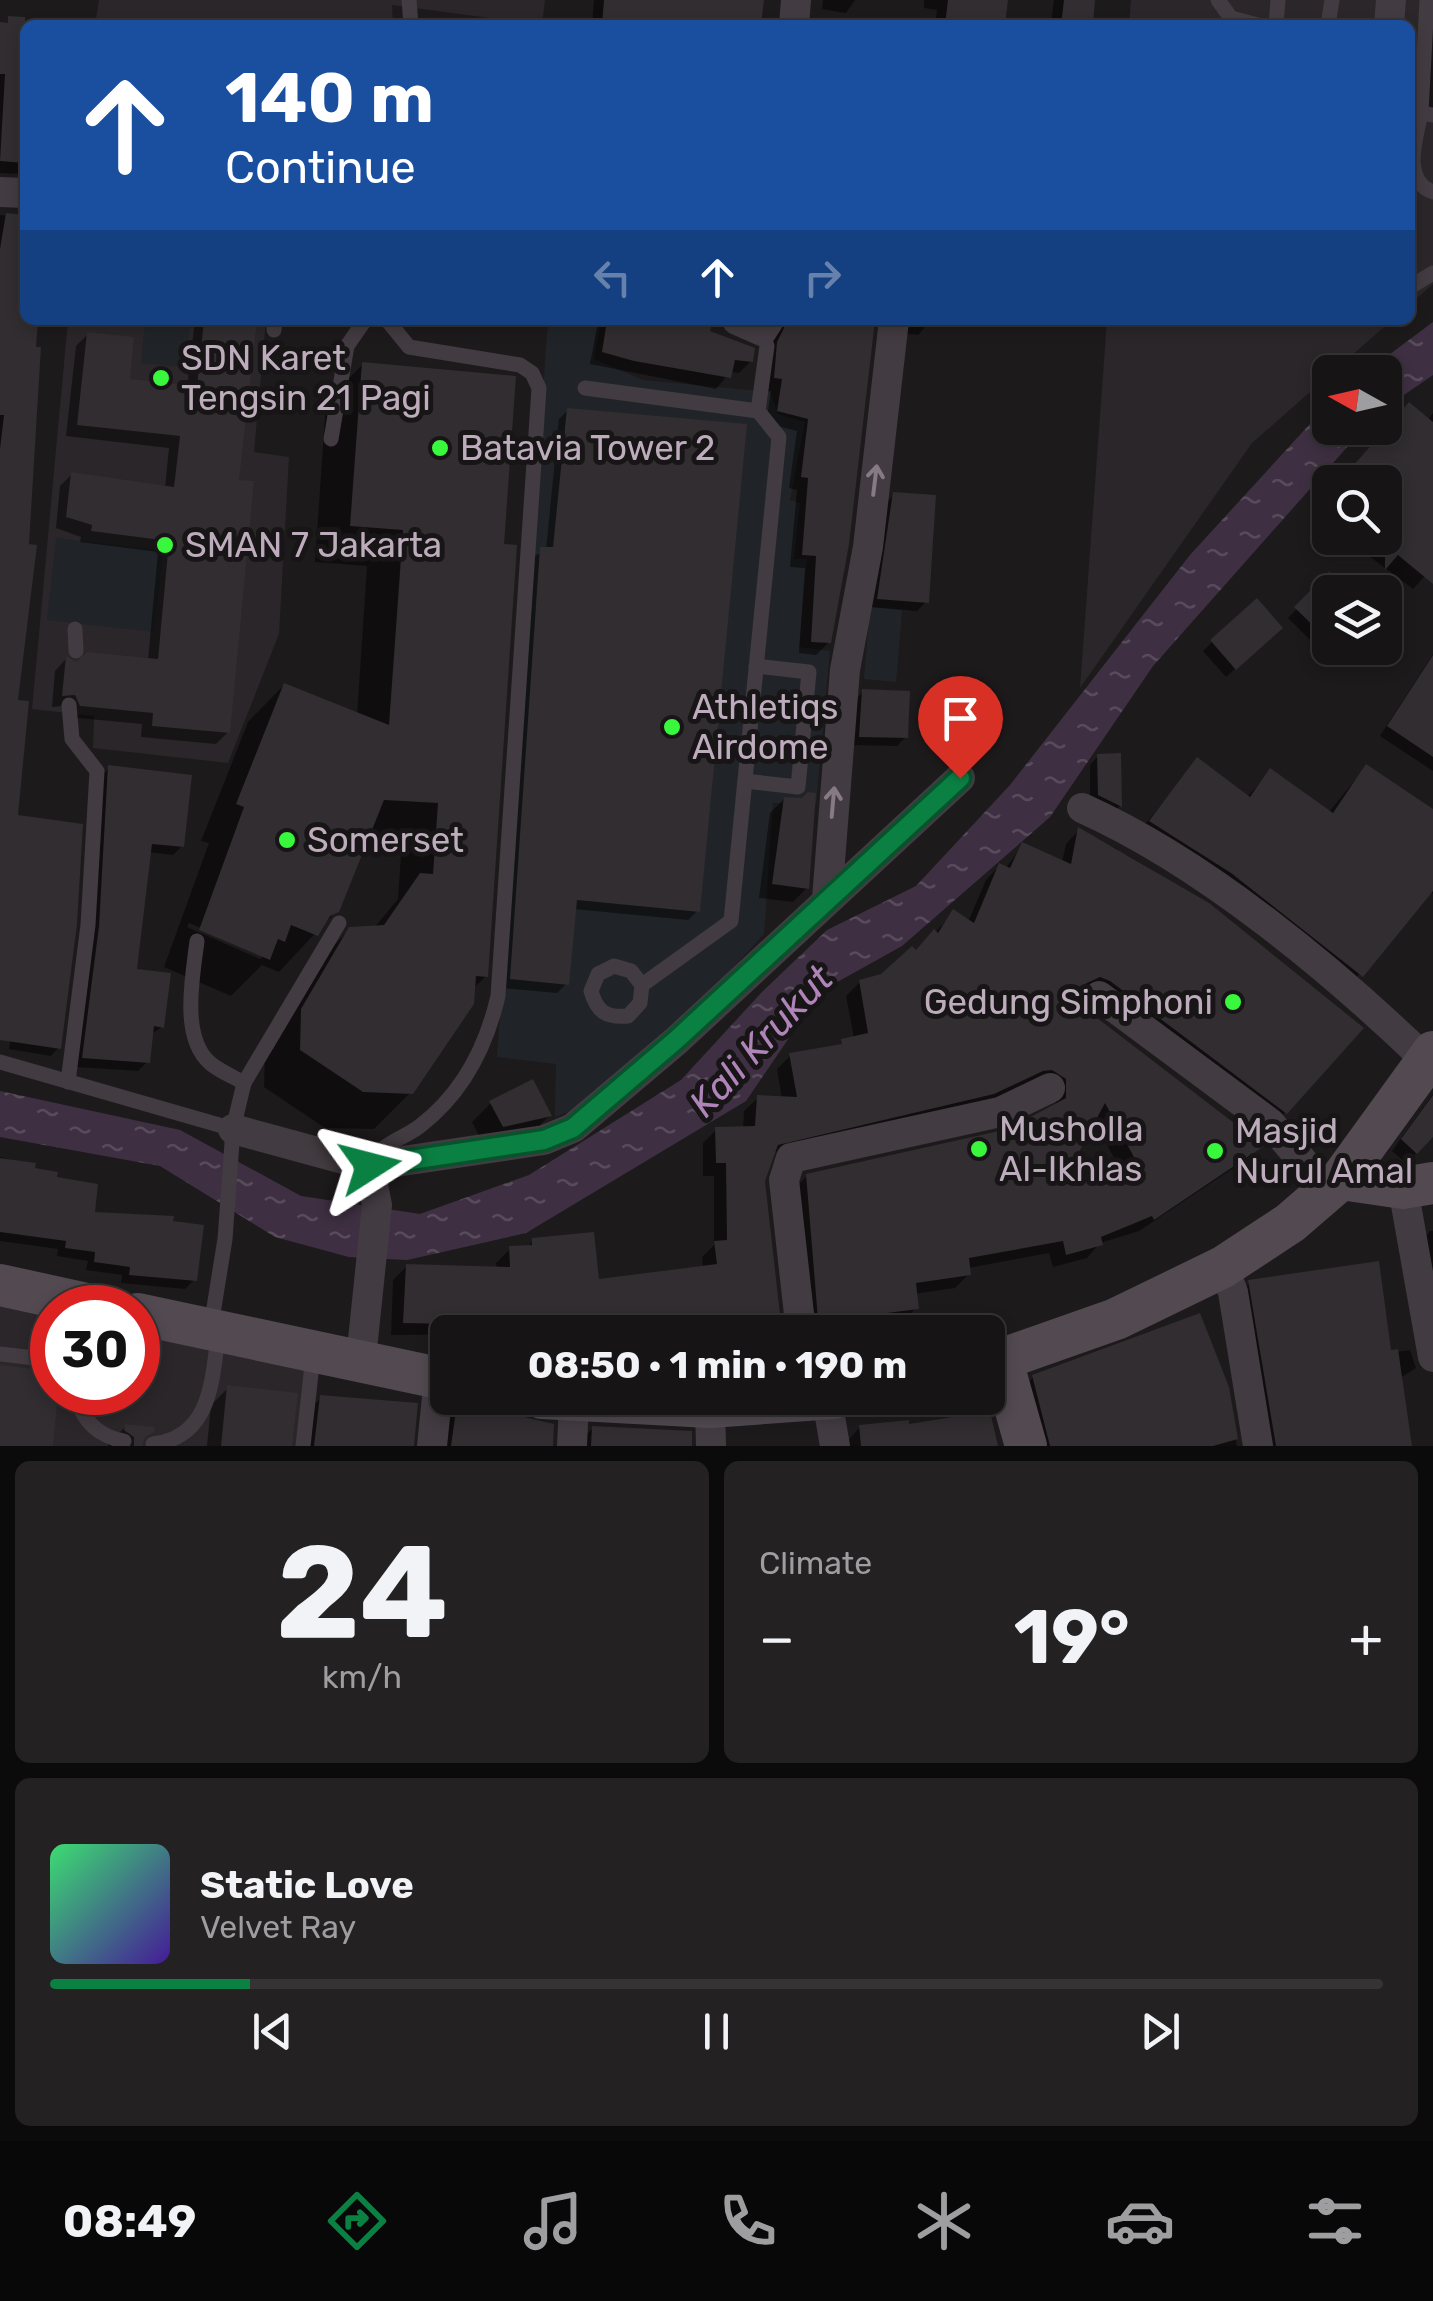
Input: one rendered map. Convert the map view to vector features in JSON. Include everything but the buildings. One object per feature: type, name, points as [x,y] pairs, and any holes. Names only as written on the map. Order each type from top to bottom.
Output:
[{"type":"street","points":[[827,899],[845,670],[868,547],[893,325]]},
{"type":"street","points":[[233,1137],[370,1166],[544,1140],[573,1128],[676,1040],[960,778]]},
{"type":"street","points":[[1005,1359],[1116,1320],[1223,1267],[1290,1223],[1334,1185],[1430,1057],[1360,996],[1141,835],[1082,808]]},
{"type":"street","points":[[1099,996],[1270,1123],[1334,1185],[1418,1186],[1433,1357]]},
{"type":"street","points":[[799,1315],[784,1180],[791,1158],[1000,1112],[1050,1088]]},
{"type":"street","points":[[361,1359],[377,1204],[370,1166]]},
{"type":"street","points":[[1223,1267],[1233,1292],[1258,1446]]},
{"type":"street","points":[[0,1285],[30,1292]]},
{"type":"street","points":[[160,1319],[430,1376]]},
{"type":"street","points":[[1005,1390],[1026,1446]]},
{"type":"street","points":[[432,1446],[437,1415]]},
{"type":"street","points":[[563,1415],[572,1446]]},
{"type":"street","points":[[646,1415],[710,1426],[755,1415]]},
{"type":"street","points":[[825,1415],[834,1446]]},
{"type":"lane","points":[[1218,0],[1231,18],[1239,20]]},
{"type":"lane","points":[[1415,166],[1427,114],[1427,0]]},
{"type":"lane","points":[[1415,173],[1418,182],[1433,192]]},
{"type":"lane","points":[[331,439],[347,346],[362,325]]},
{"type":"lane","points":[[370,1166],[380,1150],[418,1128],[460,1087],[490,1031],[498,996],[539,388],[537,379],[520,365],[409,347],[392,325]]},
{"type":"lane","points":[[756,325],[766,346],[758,410]]},
{"type":"lane","points":[[585,388],[758,410],[779,437],[731,921],[642,985]]},
{"type":"lane","points":[[75,628],[76,651]]},
{"type":"lane","points":[[745,781],[798,786],[810,672],[756,666]]},
{"type":"lane","points":[[68,1082],[88,925],[97,772],[72,739],[70,705]]},
{"type":"lane","points":[[153,1444],[174,1441],[200,1418],[212,1382],[233,1137],[244,1083],[339,923]]},
{"type":"lane","points":[[197,942],[192,989],[194,1032],[208,1062],[244,1083]]},
{"type":"lane","points":[[0,1062],[233,1137]]},
{"type":"lane","points":[[302,1446],[314,1350]]},
{"type":"lane","points":[[0,1354],[30,1357]]},
{"type":"lane","points":[[85,1415],[97,1432],[124,1441]]},
{"type":"shaded area","points":[[99,0],[545,0],[543,20],[504,20],[392,5],[393,20],[96,20]]},
{"type":"shaded area","points":[[1131,0],[1433,0],[1433,284],[1415,300],[1415,20],[1129,20]]},
{"type":"shaded area","name":"SMAN 7 Jakarta","points":[[68,325],[266,325],[254,452],[289,457],[279,634],[228,763],[93,748],[94,716],[32,709]]},
{"type":"shaded area","points":[[145,325],[190,325],[186,367],[141,363]]},
{"type":"shaded area","name":"Athletiqs Airdome","points":[[548,325],[600,325],[594,359],[643,380],[770,392],[778,414],[805,422],[790,500],[800,503],[794,559],[807,559],[799,647],[830,651],[816,804],[773,803],[764,934],[650,1059],[577,1109],[555,1117],[556,1064],[497,1057]]},
{"type":"shaded area","points":[[1107,325],[1386,325],[1352,355],[1312,355],[1312,390],[1252,443],[1080,688]]},
{"type":"shaded area","points":[[56,538],[163,550],[154,632],[47,620]]},
{"type":"shaded area","points":[[870,607],[902,610],[896,682],[864,679]]},
{"type":"shaded area","points":[[0,1304],[30,1309],[30,1415],[160,1415],[160,1328],[311,1352],[301,1446],[0,1446]]},
{"type":"water","points":[[1433,322],[1433,375],[1402,396],[1402,355],[1389,355]]},
{"type":"water","name":"Kali Krukut","points":[[1312,422],[1312,445],[1349,445],[1331,465],[1312,465],[1312,487],[1153,666],[1050,817],[902,946],[821,991],[746,1101],[526,1233],[407,1260],[349,1257],[275,1237],[160,1166],[0,1137],[0,1091],[180,1130],[301,1196],[420,1214],[529,1175],[681,1080],[762,992],[827,930],[916,886],[1010,785],[1190,555]]},
{"type":"place","name":"SDN Karet Tengsin 21 Pagi","points":[[161,378]]},
{"type":"place","name":"Batavia Tower 2","points":[[440,448]]},
{"type":"place","name":"SMAN 7 Jakarta","points":[[165,545]]},
{"type":"place","name":"Athletiqs Airdome","points":[[672,727]]},
{"type":"place","name":"Somerset","points":[[287,840]]},
{"type":"place","name":"Gedung Simphoni","points":[[1233,1002]]},
{"type":"place","name":"Musholla Al-Ikhlas","points":[[979,1149]]},
{"type":"place","name":"Masjid Nurul Amal","points":[[1215,1151]]},
{"type":"route","points":[[370,1166],[544,1140],[573,1128],[676,1040],[840,884],[894,841],[960,778]]}]
